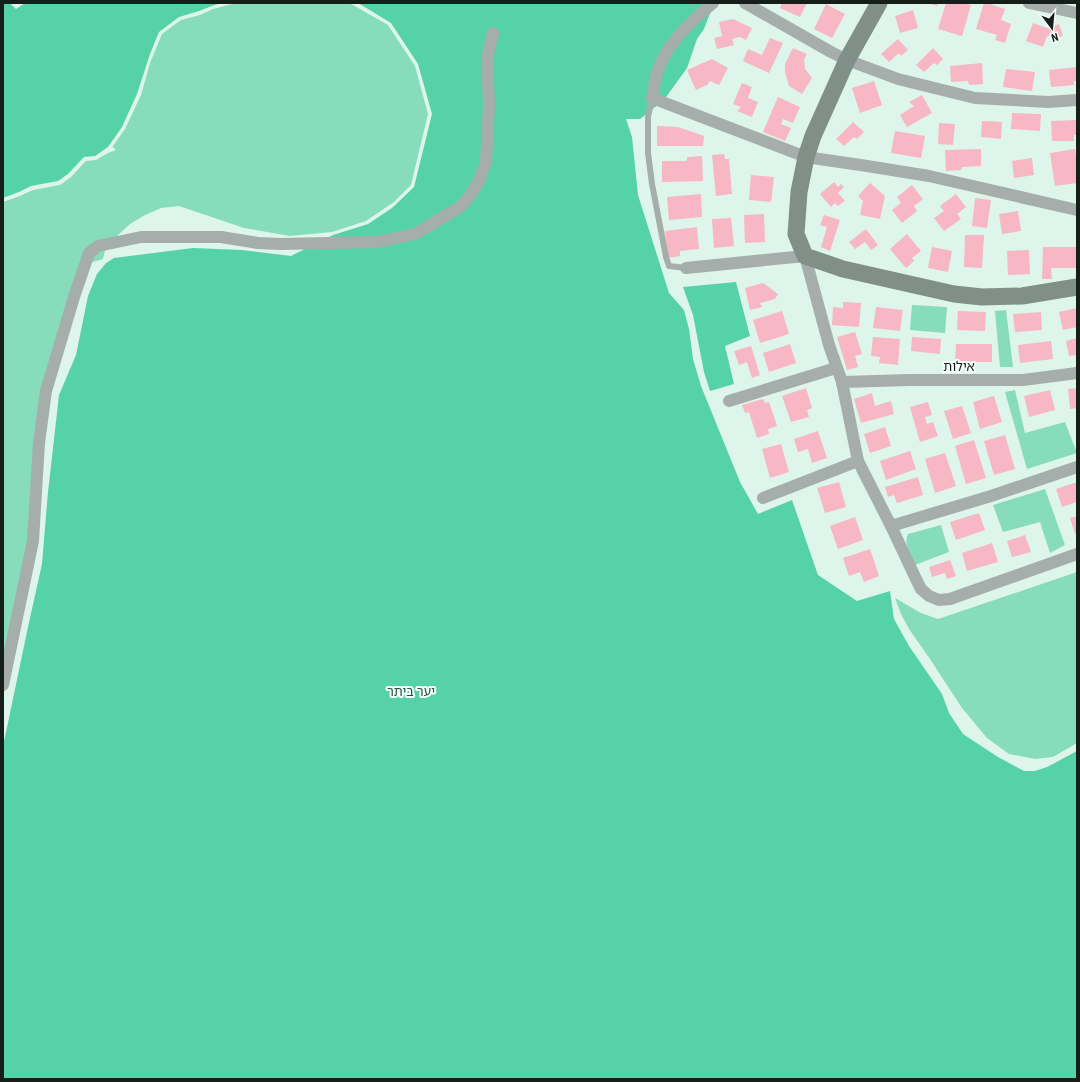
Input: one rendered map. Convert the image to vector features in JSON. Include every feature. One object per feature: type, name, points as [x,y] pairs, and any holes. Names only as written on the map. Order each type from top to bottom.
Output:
[{"type":"street","points":[[713,3],[676,39],[666,52],[658,69],[652,98],[806,157],[929,176],[1077,210]]},
{"type":"street","points":[[745,3],[847,60],[898,79],[975,98],[1048,102],[1077,100]]},
{"type":"street","points":[[879,3],[847,60],[813,136],[806,157],[799,192],[796,234],[806,256],[836,368],[842,382],[858,461],[921,590],[938,600],[950,599],[1077,554]]},
{"type":"street","points":[[1029,3],[1042,4],[1077,13]]},
{"type":"street","points":[[3,685],[33,541],[39,443],[46,391],[74,297],[89,253],[98,246],[141,237],[221,237],[258,243],[295,243],[377,242],[415,234],[460,206],[469,197],[479,180],[486,162],[489,104],[487,58],[493,33]]},
{"type":"street","points":[[686,268],[806,256],[843,269],[954,294],[982,297],[1022,296],[1077,287]]},
{"type":"street","points":[[729,400],[836,368]]},
{"type":"street","name":"אילות","points":[[842,382],[910,380],[1023,380],[1077,373]]},
{"type":"street","points":[[763,498],[858,461]]},
{"type":"street","points":[[891,526],[991,496],[1077,467]]},
{"type":"lane","points":[[652,98],[648,117],[648,153],[652,184],[666,257],[669,266],[686,268]]},
{"type":"green space","points":[[3,3],[10,3],[16,9],[25,3],[221,3],[179,17],[159,32],[137,94],[122,127],[108,147],[95,156],[84,157],[68,174],[58,181],[31,186],[3,198]]},
{"type":"green space","points":[[236,3],[348,3],[388,25],[415,66],[428,114],[411,185],[394,202],[366,221],[332,232],[290,236],[244,228],[179,206],[161,208],[130,224],[105,250],[103,259],[86,264],[56,347],[26,564],[3,667],[3,202],[33,190],[60,185],[71,177],[86,161],[96,160],[116,150],[112,146],[125,129],[141,95],[150,63],[162,34],[181,20]]},
{"type":"green space","name":"יער ביתר","points":[[358,3],[712,3],[711,11],[704,29],[697,39],[687,68],[664,100],[640,119],[626,119],[632,137],[638,195],[669,293],[684,310],[689,329],[693,359],[701,386],[740,482],[758,514],[792,500],[818,575],[857,601],[890,591],[894,619],[909,646],[942,694],[949,713],[963,734],[998,757],[1024,771],[1035,771],[1047,767],[1077,751],[1077,1079],[3,1079],[3,744],[42,564],[48,492],[59,395],[76,355],[88,296],[97,274],[106,263],[114,258],[193,248],[242,250],[291,256],[333,235],[368,224],[392,208],[414,187],[432,114],[418,64],[391,23]]},
{"type":"green space","points":[[736,282],[750,336],[725,346],[734,384],[710,391],[704,372],[693,315],[683,287]]},
{"type":"green space","points":[[912,305],[947,307],[945,333],[910,330]]},
{"type":"green space","points":[[1006,310],[1013,367],[1000,367],[995,311]]},
{"type":"green space","points":[[1015,390],[1025,433],[1065,422],[1077,453],[1027,469],[1005,392]]},
{"type":"green space","points":[[1045,489],[1065,545],[1050,553],[1040,522],[1003,532],[993,505]]},
{"type":"green space","points":[[941,525],[949,552],[915,565],[906,542],[908,534]]},
{"type":"green space","points":[[1077,572],[1077,743],[1053,757],[1035,759],[1009,754],[987,738],[962,708],[909,629],[895,598],[921,613],[938,619]]},
{"type":"building","points":[[782,3],[807,3],[800,17],[780,8]]},
{"type":"building","points":[[928,3],[938,3],[937,6]]},
{"type":"building","points":[[946,3],[963,3],[971,5],[962,36],[938,29]]},
{"type":"building","points":[[984,3],[1005,9],[1001,20],[1011,24],[1005,43],[995,40],[997,35],[976,29]]},
{"type":"building","points":[[826,4],[845,14],[832,38],[814,29]]},
{"type":"building","points":[[913,10],[918,28],[900,33],[895,16]]},
{"type":"building","points":[[733,19],[752,28],[746,40],[740,37],[732,39],[734,45],[717,49],[714,38],[722,36],[719,22]]},
{"type":"building","points":[[1033,23],[1047,28],[1059,24],[1063,36],[1052,39],[1051,35],[1047,36],[1043,47],[1026,41]]},
{"type":"building","points":[[770,38],[783,43],[769,73],[743,61],[748,49],[762,55]]},
{"type":"building","points":[[898,39],[908,50],[901,56],[899,53],[889,62],[881,54]]},
{"type":"building","points":[[793,48],[807,54],[804,59],[805,69],[812,78],[802,94],[789,86],[785,72],[785,64]]},
{"type":"building","points":[[933,48],[943,59],[937,65],[934,63],[924,72],[916,65]]},
{"type":"building","points":[[712,59],[728,68],[719,85],[710,81],[707,85],[696,90],[687,70]]},
{"type":"building","points":[[982,63],[983,84],[969,85],[968,81],[951,82],[950,66]]},
{"type":"building","points":[[1077,67],[1077,81],[1074,81],[1074,85],[1051,87],[1049,70]]},
{"type":"building","points":[[1006,69],[1035,72],[1032,91],[1003,87]]},
{"type":"building","points":[[874,81],[882,105],[860,113],[852,88]]},
{"type":"building","points":[[742,83],[752,87],[748,98],[758,102],[752,117],[737,111],[741,107],[733,104]]},
{"type":"building","points":[[922,95],[932,113],[907,127],[900,115],[914,106],[909,102]]},
{"type":"building","points":[[778,97],[800,107],[793,123],[783,119],[781,124],[791,128],[785,141],[763,132]]},
{"type":"building","points":[[1012,113],[1041,114],[1040,131],[1011,129]]},
{"type":"building","points":[[1077,120],[1077,135],[1074,135],[1074,141],[1052,141],[1051,121]]},
{"type":"building","points":[[982,121],[1002,122],[1001,139],[981,137]]},
{"type":"building","points":[[853,122],[864,132],[857,139],[854,137],[844,146],[836,139]]},
{"type":"building","points":[[939,123],[955,124],[953,145],[938,144]]},
{"type":"building","points":[[657,126],[678,127],[704,136],[703,146],[657,146]]},
{"type":"building","points":[[895,131],[925,136],[921,158],[891,153]]},
{"type":"building","points":[[981,149],[981,166],[962,167],[961,170],[946,171],[945,150]]},
{"type":"building","points":[[1075,149],[1077,162],[1077,183],[1055,186],[1050,153]]},
{"type":"building","points":[[724,154],[725,159],[729,159],[732,194],[716,196],[712,155]]},
{"type":"building","points":[[702,156],[703,181],[662,182],[662,161],[687,161],[687,157]]},
{"type":"building","points":[[1032,158],[1034,175],[1014,178],[1012,161]]},
{"type":"building","points":[[751,175],[774,177],[771,202],[749,200]]},
{"type":"building","points":[[834,182],[838,187],[841,184],[844,187],[838,193],[845,201],[838,206],[835,203],[831,207],[820,194]]},
{"type":"building","points":[[870,183],[885,196],[880,219],[860,215],[863,201],[858,196]]},
{"type":"building","points":[[912,185],[923,199],[914,206],[917,211],[902,223],[892,210],[901,203],[897,197]]},
{"type":"building","points":[[701,194],[702,217],[669,220],[667,197]]},
{"type":"building","points":[[956,194],[966,207],[957,214],[961,219],[944,231],[934,218],[944,211],[940,206]]},
{"type":"building","points":[[975,198],[991,200],[987,228],[972,226]]},
{"type":"building","points":[[1018,211],[1021,231],[1002,234],[999,214]]},
{"type":"building","points":[[764,214],[765,242],[745,243],[744,215]]},
{"type":"building","points":[[824,215],[840,220],[830,251],[821,247],[827,227],[820,225]]},
{"type":"building","points":[[731,218],[734,246],[714,248],[712,219]]},
{"type":"building","points":[[697,227],[699,249],[680,251],[680,256],[668,258],[665,231]]},
{"type":"building","points":[[866,229],[878,245],[871,250],[865,242],[855,249],[849,242]]},
{"type":"building","points":[[907,234],[921,251],[912,258],[914,261],[906,268],[890,249]]},
{"type":"building","points":[[965,235],[984,235],[982,268],[964,267]]},
{"type":"building","points":[[932,247],[952,251],[948,272],[928,268]]},
{"type":"building","points":[[1043,247],[1077,247],[1077,268],[1051,268],[1052,279],[1042,279]]},
{"type":"building","points":[[1029,250],[1030,274],[1008,275],[1007,251]]},
{"type":"building","points":[[763,283],[778,294],[775,299],[760,303],[762,307],[750,310],[745,288]]},
{"type":"building","points":[[843,302],[861,303],[859,327],[832,325],[833,307],[843,308]]},
{"type":"building","points":[[876,307],[903,310],[900,331],[873,328]]},
{"type":"building","points":[[1077,308],[1077,327],[1063,330],[1059,312]]},
{"type":"building","points":[[782,311],[789,334],[760,343],[753,320]]},
{"type":"building","points":[[958,311],[986,312],[985,331],[957,330]]},
{"type":"building","points":[[1041,312],[1042,330],[1015,332],[1013,314]]},
{"type":"building","points":[[855,332],[862,354],[855,356],[858,367],[847,370],[837,337]]},
{"type":"building","points":[[873,337],[900,339],[898,365],[879,363],[880,357],[871,356]]},
{"type":"building","points":[[912,337],[941,339],[940,354],[911,351]]},
{"type":"building","points":[[1077,338],[1077,355],[1069,356],[1066,341]]},
{"type":"building","points":[[1051,341],[1053,359],[1020,363],[1018,345]]},
{"type":"building","points":[[790,344],[796,363],[769,372],[763,353]]},
{"type":"building","points":[[956,344],[992,344],[992,362],[955,362]]},
{"type":"building","points":[[751,346],[760,375],[752,378],[747,362],[739,365],[734,351]]},
{"type":"building","points":[[806,388],[812,408],[807,410],[809,417],[791,422],[782,396]]},
{"type":"building","points":[[1077,388],[1077,408],[1070,409],[1068,389]]},
{"type":"building","points":[[1050,390],[1055,410],[1029,417],[1024,396]]},
{"type":"building","points":[[872,393],[875,406],[891,401],[894,414],[861,423],[854,399]]},
{"type":"building","points":[[994,396],[1002,422],[980,429],[973,402]]},
{"type":"building","points":[[763,399],[765,403],[769,402],[777,426],[768,429],[769,434],[757,438],[749,412],[745,413],[742,405]]},
{"type":"building","points":[[928,402],[932,415],[925,417],[927,424],[933,422],[938,436],[920,442],[910,407]]},
{"type":"building","points":[[962,406],[971,433],[953,439],[944,411]]},
{"type":"building","points":[[885,427],[891,446],[870,453],[864,434]]},
{"type":"building","points":[[818,431],[827,458],[812,463],[808,449],[798,452],[794,439]]},
{"type":"building","points":[[1005,435],[1015,469],[994,475],[984,441]]},
{"type":"building","points":[[974,440],[986,478],[966,484],[955,446]]},
{"type":"building","points":[[781,444],[789,472],[770,478],[762,449]]},
{"type":"building","points":[[910,451],[916,469],[886,480],[880,461]]},
{"type":"building","points":[[945,453],[956,486],[935,493],[925,459]]},
{"type":"building","points":[[918,477],[923,495],[897,503],[894,495],[888,497],[885,487]]},
{"type":"building","points":[[839,482],[846,507],[825,513],[817,488]]},
{"type":"building","points":[[1077,482],[1077,502],[1062,507],[1056,489]]},
{"type":"building","points":[[979,513],[985,530],[956,540],[950,522]]},
{"type":"building","points":[[1077,516],[1077,533],[1075,534],[1070,518]]},
{"type":"building","points":[[855,517],[863,540],[838,549],[830,526]]},
{"type":"building","points":[[1025,535],[1031,552],[1012,557],[1007,541]]},
{"type":"building","points":[[992,543],[998,562],[967,571],[962,553]]},
{"type":"building","points":[[870,549],[879,576],[864,582],[860,572],[849,576],[843,558]]},
{"type":"building","points":[[950,560],[956,576],[947,579],[945,573],[932,577],[929,567]]}]
